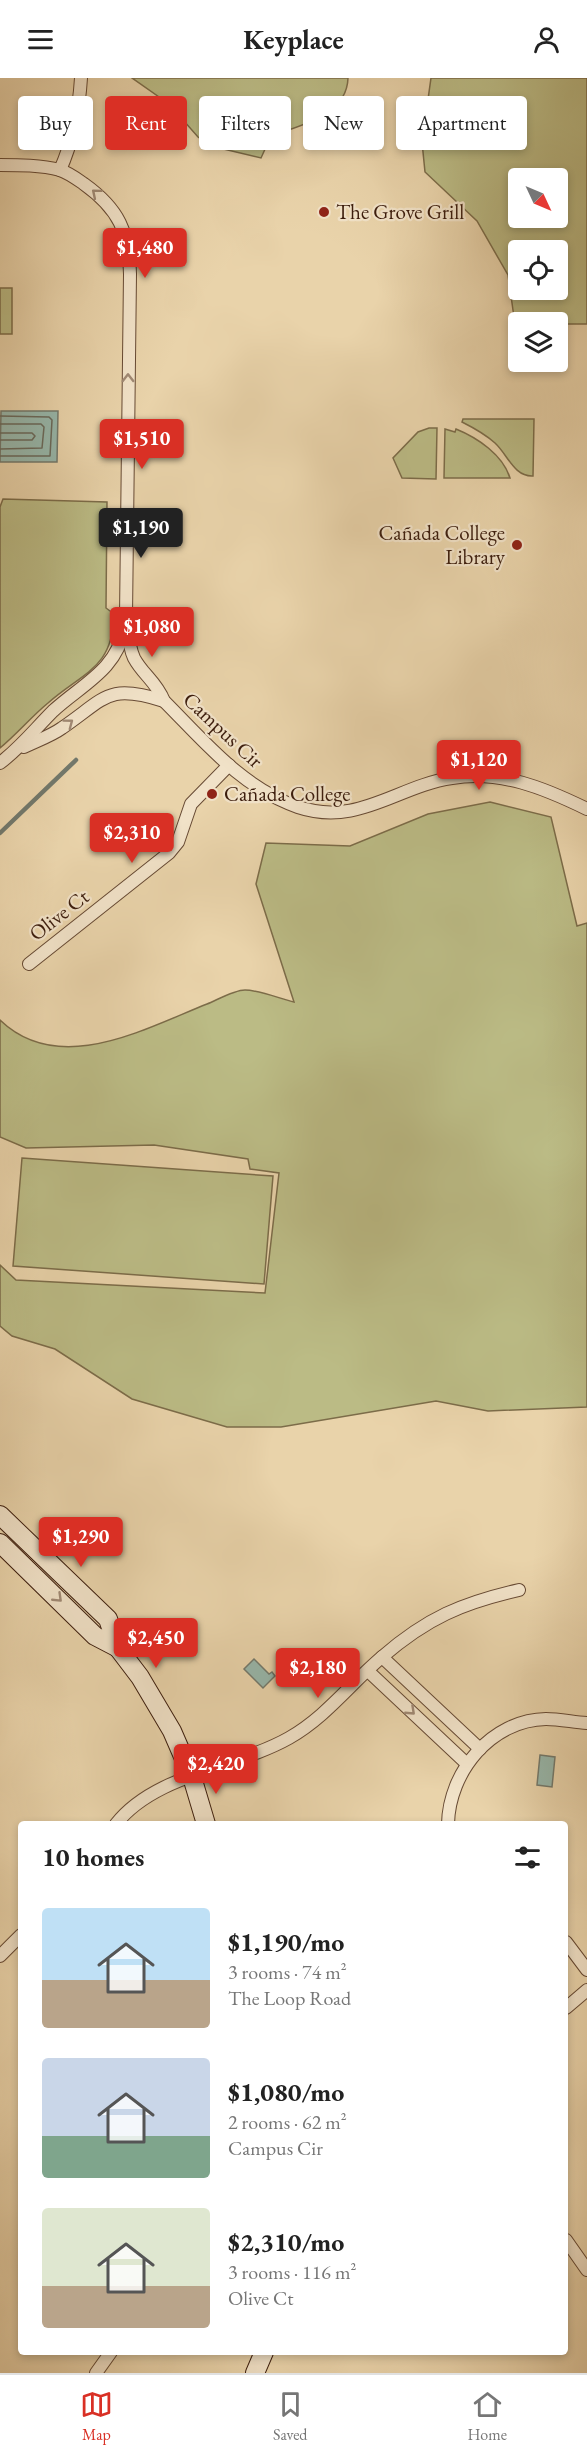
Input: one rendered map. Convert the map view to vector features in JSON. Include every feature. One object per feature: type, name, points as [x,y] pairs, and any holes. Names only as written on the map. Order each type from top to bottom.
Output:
[{"type":"main road","points":[[0,1515],[108,1619],[118,1648],[162,1712],[192,1777],[205,1821]]},
{"type":"main road","points":[[0,1543],[95,1636],[118,1648]]},
{"type":"main road","points":[[255,2373],[263,2355]]},
{"type":"street","points":[[60,170],[71,142],[81,78]]},
{"type":"street","points":[[0,165],[27,165],[60,170],[74,177],[101,197],[114,212],[127,240],[130,274],[126,616],[120,644],[105,669],[53,711],[17,750],[0,764]]},
{"type":"street","name":"Campus Cir","points":[[126,616],[134,658],[159,687],[164,701],[229,765],[263,791],[300,808],[319,812],[338,812],[371,807],[428,784],[477,775],[514,779],[556,793],[587,809]]},
{"type":"street","points":[[17,750],[60,730],[104,697],[115,693],[138,693],[164,701]]},
{"type":"street","name":"Olive Ct","points":[[29,964],[169,853],[178,842],[191,804],[229,765]]},
{"type":"street","points":[[119,1821],[138,1801],[291,1737],[332,1708],[382,1657],[438,1616],[475,1600],[519,1590]]},
{"type":"street","points":[[382,1657],[480,1749]]},
{"type":"street","points":[[368,1671],[467,1764]]},
{"type":"street","points":[[448,1821],[448,1813],[467,1764],[494,1735],[518,1725],[544,1719],[587,1723]]},
{"type":"street","points":[[0,1956],[18,1938]]},
{"type":"street","points":[[568,1945],[587,1970]]},
{"type":"street","points":[[568,2006],[587,1990]]},
{"type":"street","points":[[568,2243],[587,2270]]},
{"type":"street","points":[[96,2373],[109,2355]]},
{"type":"green space","points":[[132,78],[348,78],[343,96],[303,96],[303,125],[291,129],[291,96],[199,96],[199,138],[187,124],[187,96],[158,96]]},
{"type":"green space","points":[[431,78],[587,78],[587,324],[568,324],[568,312],[513,312],[512,300],[568,300],[568,240],[508,240],[508,275],[477,221],[425,172],[423,150],[527,150],[527,96],[428,96]]},
{"type":"green space","points":[[228,150],[265,150],[261,158]]},
{"type":"green space","points":[[0,288],[12,288],[12,334],[0,334]]},
{"type":"green space","points":[[463,419],[534,419],[533,476],[516,469],[495,443],[462,422]]},
{"type":"green space","points":[[437,428],[436,479],[402,478],[393,458],[418,432]]},
{"type":"green space","points":[[445,429],[455,432],[456,429],[489,448],[502,462],[510,478],[444,478]]},
{"type":"green space","points":[[3,499],[107,502],[106,608],[114,614],[108,647],[102,658],[84,676],[42,708],[0,748],[0,507]]},
{"type":"green space","points":[[490,802],[551,817],[577,926],[587,923],[587,1407],[488,1411],[436,1401],[281,1427],[227,1427],[132,1399],[55,1349],[12,1336],[0,1326],[0,1265],[16,1280],[265,1293],[279,1173],[250,1169],[248,1159],[154,1145],[26,1148],[0,1137],[0,1020],[23,1037],[48,1045],[75,1047],[102,1043],[129,1035],[241,990],[257,991],[294,1002],[256,884],[266,843],[350,846],[428,814]]},
{"type":"green space","points":[[22,1158],[273,1176],[264,1284],[13,1266]]},
{"type":"water","points":[[1,411],[58,411],[57,462],[0,462]]},
{"type":"water","points":[[254,1659],[269,1674],[272,1672],[275,1676],[263,1688],[244,1669]]},
{"type":"water","points":[[540,1755],[555,1757],[552,1787],[537,1785]]},
{"type":"waterway","points":[[0,833],[76,760]]},
{"type":"place","name":"The Grove Grill","points":[[324,212]]},
{"type":"place","name":"Cañada College Library","points":[[517,545]]},
{"type":"place","name":"Cañada College","points":[[212,794]]}]
